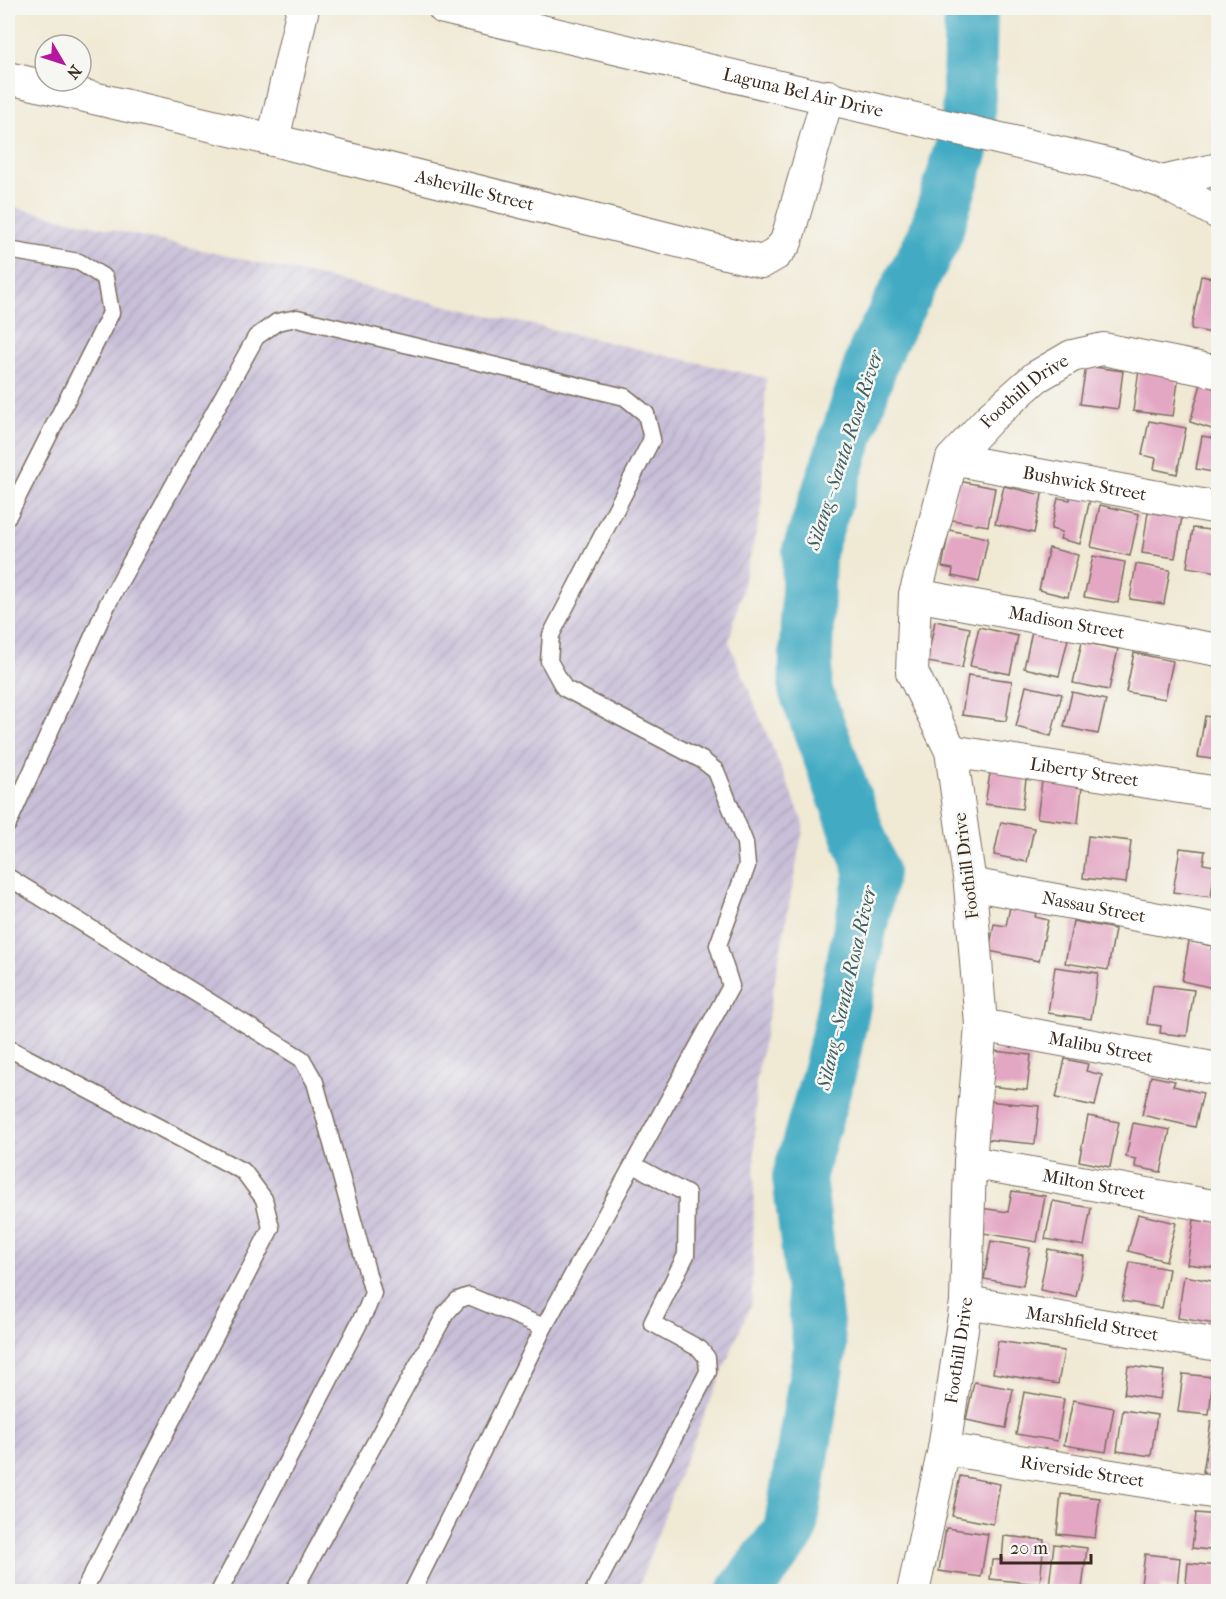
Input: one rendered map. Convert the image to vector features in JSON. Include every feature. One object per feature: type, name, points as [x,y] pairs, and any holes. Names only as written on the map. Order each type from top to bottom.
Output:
[{"type":"street","points":[[273,140],[303,8]]},
{"type":"street","name":"Laguna Bel Air Drive","points":[[444,8],[828,96],[1120,167],[1162,182],[1218,213]]},
{"type":"street","name":"Asheville Street","points":[[8,78],[273,140],[762,262],[776,254],[786,242],[828,96]]},
{"type":"street","points":[[1162,182],[1218,169]]},
{"type":"street","name":"Foothill Drive","points":[[917,1591],[944,1449],[966,1302],[970,1162],[981,1025],[970,884],[951,751],[912,672],[915,595],[951,459],[990,418],[1036,377],[1072,356],[1103,349],[1218,372]]},
{"type":"street","name":"Bushwick Street","points":[[951,459],[1218,508]]},
{"type":"street","name":"Madison Street","points":[[915,595],[1218,650]]},
{"type":"street","name":"Liberty Street","points":[[951,751],[1218,793]]},
{"type":"street","name":"Nassau Street","points":[[970,884],[1218,930]]},
{"type":"street","name":"Malibu Street","points":[[981,1025],[1218,1069]]},
{"type":"street","name":"Milton Street","points":[[970,1162],[1218,1207]]},
{"type":"street","name":"Marshfield Street","points":[[966,1302],[1218,1345]]},
{"type":"street","name":"Riverside Street","points":[[944,1449],[1218,1493]]},
{"type":"lane","points":[[8,249],[79,262],[88,267],[105,278],[111,313],[8,516]]},
{"type":"lane","points":[[8,824],[108,603],[256,337],[277,322],[297,318],[624,397],[646,414],[652,439],[551,635],[549,661],[564,688],[702,760],[716,771],[745,843],[747,866],[718,945],[731,986],[544,1327],[412,1592]]},
{"type":"lane","points":[[8,877],[302,1059],[315,1082],[373,1293],[368,1308],[219,1592]]},
{"type":"lane","points":[[8,1048],[244,1172],[264,1199],[271,1228],[83,1592]]},
{"type":"lane","points":[[594,1592],[708,1372],[707,1358],[700,1349],[652,1323],[686,1255],[687,1194],[634,1165]]},
{"type":"lane","points":[[293,1592],[446,1313],[458,1300],[469,1296],[544,1327]]},
{"type":"shaded area","points":[[8,206],[766,378],[761,512],[729,642],[804,824],[756,1082],[752,1301],[680,1473],[637,1591],[8,1591]]},
{"type":"building","points":[[1201,276],[1218,279],[1218,334],[1191,329]]},
{"type":"building","points":[[1086,366],[1123,371],[1118,409],[1080,404]]},
{"type":"building","points":[[1139,370],[1179,375],[1173,416],[1133,411]]},
{"type":"building","points":[[1218,382],[1218,431],[1190,422],[1201,384],[1216,389]]},
{"type":"building","points":[[1149,421],[1186,428],[1177,474],[1154,469],[1156,458],[1142,455]]},
{"type":"building","points":[[1202,436],[1218,439],[1218,473],[1196,469]]},
{"type":"building","points":[[958,481],[995,488],[988,526],[952,520]]},
{"type":"building","points":[[1004,486],[1042,495],[1034,533],[995,524]]},
{"type":"building","points":[[1071,495],[1090,499],[1080,544],[1060,539],[1062,532],[1051,529],[1058,498],[1070,500]]},
{"type":"building","points":[[1100,505],[1139,514],[1130,556],[1091,547]]},
{"type":"building","points":[[1148,512],[1182,517],[1175,558],[1142,553]]},
{"type":"building","points":[[1193,528],[1218,531],[1218,572],[1187,567]]},
{"type":"building","points":[[949,530],[988,538],[979,582],[952,576],[953,569],[942,567]]},
{"type":"building","points":[[1049,548],[1078,555],[1068,597],[1039,590]]},
{"type":"building","points":[[1093,556],[1125,562],[1118,603],[1084,597]]},
{"type":"building","points":[[1136,564],[1170,570],[1164,604],[1130,599]]},
{"type":"building","points":[[935,621],[970,628],[962,668],[927,662]]},
{"type":"building","points":[[979,627],[1018,636],[1010,674],[970,666]]},
{"type":"building","points":[[1032,631],[1068,639],[1059,676],[1024,668]]},
{"type":"building","points":[[1082,642],[1118,649],[1109,690],[1073,683]]},
{"type":"building","points":[[1134,653],[1173,661],[1165,699],[1126,692]]},
{"type":"building","points":[[968,675],[1012,681],[1006,721],[962,715]]},
{"type":"building","points":[[1026,686],[1062,694],[1051,736],[1016,727]]},
{"type":"building","points":[[1072,692],[1106,700],[1098,734],[1064,727]]},
{"type":"building","points":[[1205,716],[1218,718],[1218,760],[1198,757]]},
{"type":"building","points":[[991,767],[1027,772],[1022,809],[985,804]]},
{"type":"building","points":[[1043,774],[1082,786],[1078,823],[1037,818]]},
{"type":"building","points":[[1001,822],[1034,828],[1027,862],[994,855]]},
{"type":"building","points":[[1088,836],[1131,841],[1126,883],[1083,878]]},
{"type":"building","points":[[1180,848],[1205,851],[1203,864],[1215,866],[1211,897],[1173,892]]},
{"type":"building","points":[[1010,907],[1036,913],[1035,917],[1048,920],[1039,961],[989,951],[994,924],[1006,926]]},
{"type":"building","points":[[1073,921],[1115,929],[1108,970],[1065,963]]},
{"type":"building","points":[[1189,941],[1212,946],[1211,949],[1218,950],[1218,989],[1182,981]]},
{"type":"building","points":[[1055,967],[1098,973],[1091,1019],[1048,1013]]},
{"type":"building","points":[[1153,985],[1194,990],[1187,1036],[1160,1033],[1161,1026],[1147,1024]]},
{"type":"building","points":[[993,1051],[1031,1055],[1027,1090],[989,1086]]},
{"type":"building","points":[[1065,1059],[1088,1064],[1086,1071],[1102,1075],[1095,1106],[1056,1098]]},
{"type":"building","points":[[1151,1076],[1175,1081],[1173,1086],[1203,1093],[1195,1127],[1142,1115]]},
{"type":"building","points":[[987,1101],[1039,1106],[1035,1144],[983,1139]]},
{"type":"building","points":[[1088,1116],[1119,1122],[1110,1167],[1079,1161]]},
{"type":"building","points":[[1133,1123],[1170,1130],[1161,1172],[1135,1167],[1136,1159],[1126,1157]]},
{"type":"building","points":[[1012,1191],[1045,1196],[1037,1242],[977,1232],[981,1208],[1008,1212]]},
{"type":"building","points":[[1053,1201],[1091,1208],[1084,1246],[1045,1239]]},
{"type":"building","points":[[1138,1214],[1176,1223],[1166,1261],[1128,1251]]},
{"type":"building","points":[[1194,1220],[1218,1223],[1218,1268],[1187,1264]]},
{"type":"building","points":[[991,1241],[1030,1248],[1023,1286],[984,1279]]},
{"type":"building","points":[[1048,1249],[1084,1256],[1076,1297],[1040,1290]]},
{"type":"building","points":[[1130,1262],[1169,1269],[1162,1308],[1122,1301]]},
{"type":"building","points":[[1184,1276],[1218,1282],[1215,1324],[1178,1318]]},
{"type":"building","points":[[998,1341],[1064,1351],[1058,1384],[993,1373]]},
{"type":"building","points":[[1128,1366],[1164,1371],[1160,1399],[1124,1394]]},
{"type":"building","points":[[1183,1374],[1213,1377],[1209,1415],[1178,1412]]},
{"type":"building","points":[[974,1382],[1013,1389],[1006,1428],[966,1420]]},
{"type":"building","points":[[1024,1392],[1064,1399],[1057,1441],[1016,1434]]},
{"type":"building","points":[[1073,1400],[1114,1408],[1106,1452],[1064,1445]]},
{"type":"building","points":[[1123,1410],[1157,1415],[1151,1456],[1117,1451]]},
{"type":"building","points":[[1211,1421],[1218,1422],[1218,1474],[1203,1472]]},
{"type":"building","points":[[960,1476],[1000,1484],[993,1524],[952,1516]]},
{"type":"building","points":[[1061,1494],[1100,1498],[1095,1538],[1057,1534]]},
{"type":"building","points":[[1196,1513],[1218,1515],[1218,1551],[1192,1548]]},
{"type":"building","points":[[946,1528],[988,1534],[981,1577],[939,1571]]},
{"type":"building","points":[[1004,1536],[1044,1540],[1040,1584],[990,1579],[992,1560],[1002,1560]]},
{"type":"building","points":[[1054,1544],[1087,1548],[1082,1589],[1049,1586]]},
{"type":"building","points":[[1145,1554],[1180,1558],[1177,1588],[1160,1586],[1160,1592],[1140,1592]]},
{"type":"building","points":[[1188,1563],[1218,1566],[1218,1592],[1185,1592]]},
{"type":"waterway","name":"Silang - Santa Rosa River","points":[[744,1592],[790,1531],[820,1349],[799,1177],[832,1062],[872,872],[805,689],[809,551],[875,352],[934,237],[968,130],[971,8]]}]
